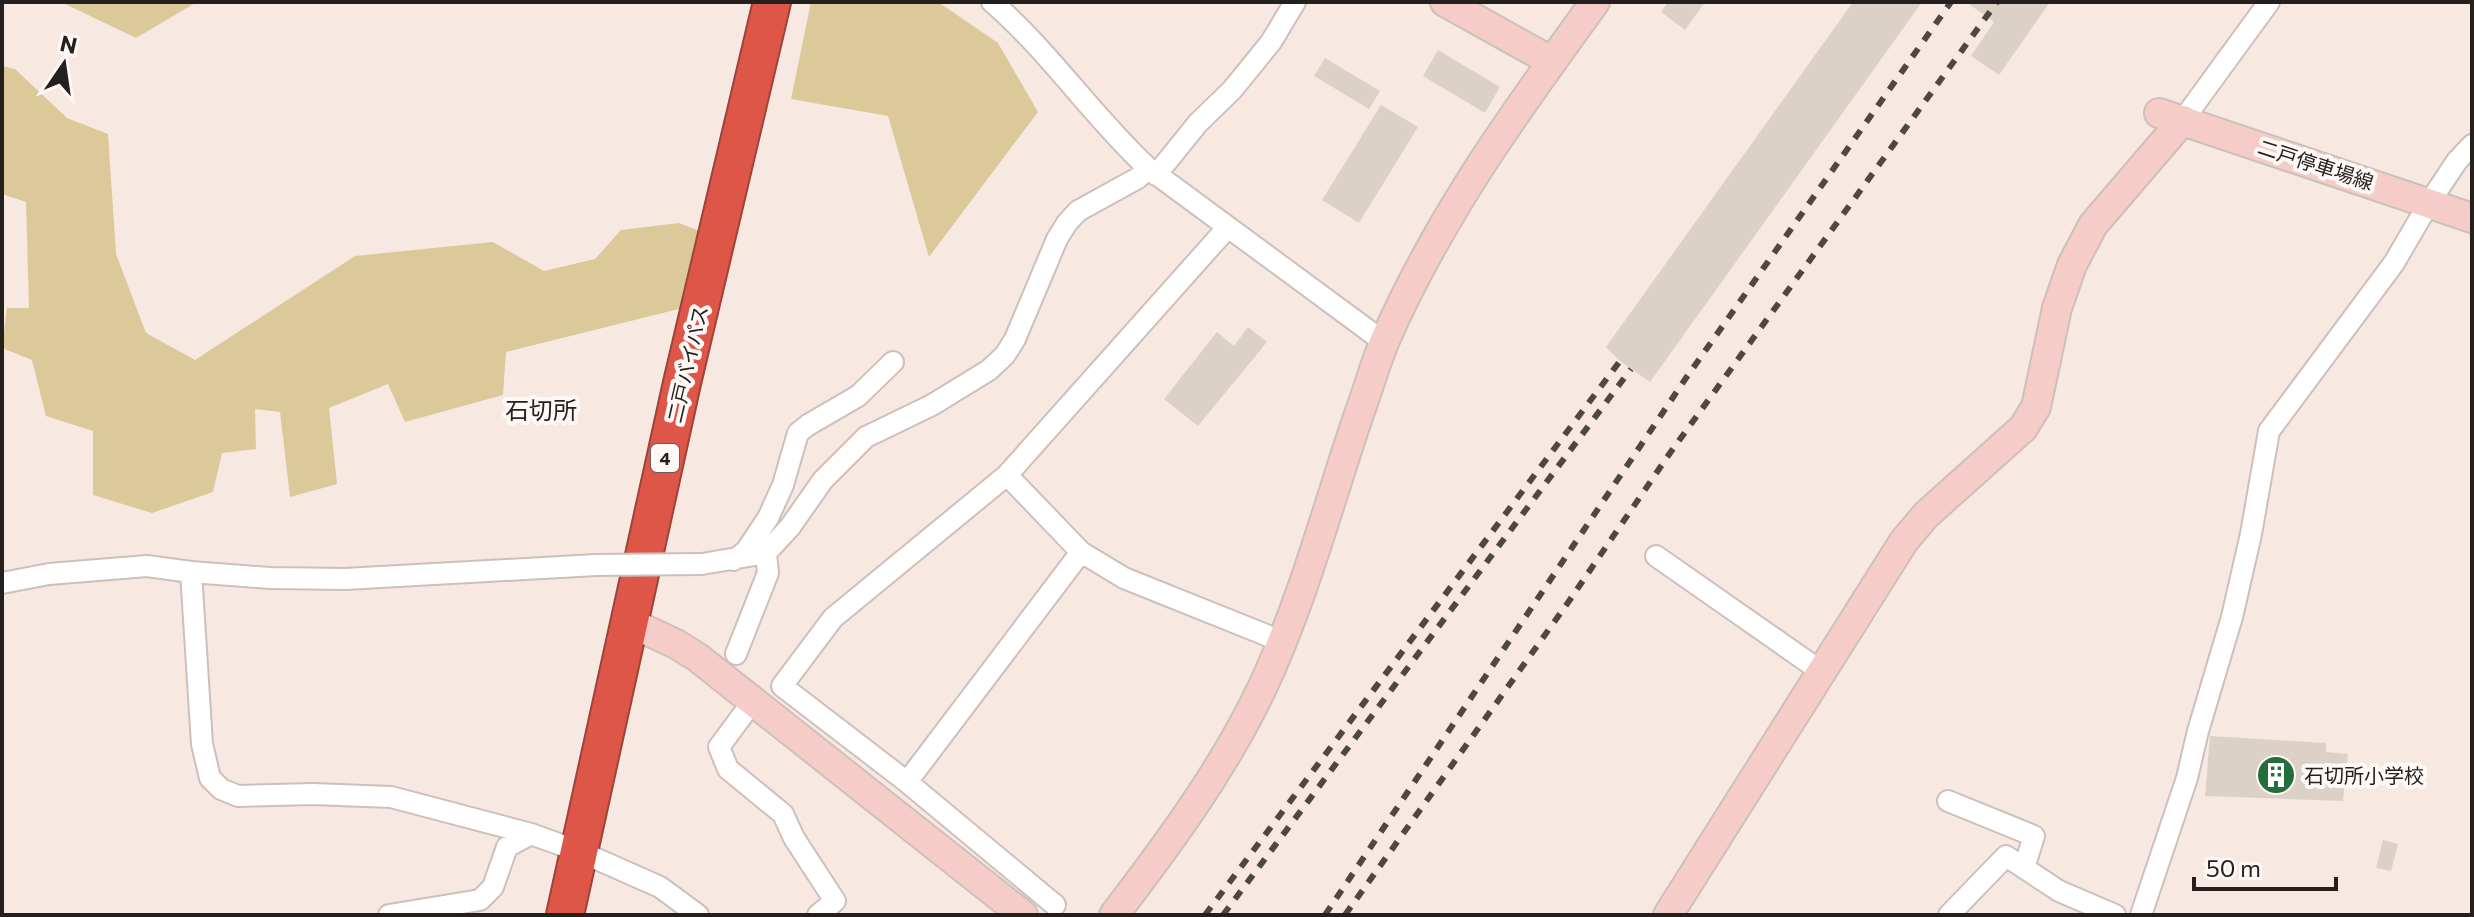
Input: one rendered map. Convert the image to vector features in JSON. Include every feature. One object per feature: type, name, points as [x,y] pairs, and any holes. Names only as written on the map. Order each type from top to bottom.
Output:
[{"type":"highway","name":"二戸バイパス","points":[[565,915],[682,383],[772,2]]},
{"type":"street","points":[[992,2],[1021,27],[1123,146],[1152,171],[1384,342]]},
{"type":"street","points":[[2,583],[49,574],[147,566],[270,578],[345,579],[596,565],[702,564],[766,553],[790,527],[823,480],[866,437],[932,405],[989,370],[1005,355],[1067,223],[1078,211],[1152,171],[1232,90],[1271,42],[1295,2]]},
{"type":"street","points":[[1445,2],[1551,61]]},
{"type":"street","points":[[1114,915],[1167,845],[1222,762],[1262,687],[1281,641],[1384,342],[1451,208],[1595,2]]},
{"type":"street","points":[[1668,915],[1904,541],[1926,515],[2023,428],[2036,407],[2057,308],[2072,265],[2093,225],[2171,116],[2269,2]]},
{"type":"street","name":"二戸停車場線","points":[[2171,116],[2472,218]]},
{"type":"street","points":[[2141,915],[2187,778],[2232,617],[2251,534],[2269,431],[2394,263],[2429,203],[2457,161],[2472,145]]},
{"type":"street","points":[[1055,905],[907,782],[782,686],[833,618],[1007,475],[1228,227]]},
{"type":"street","points":[[734,560],[746,551],[768,518],[783,485],[798,433],[858,396],[893,362]]},
{"type":"street","points":[[1007,475],[1081,552],[1124,578],[1281,641]]},
{"type":"street","points":[[907,782],[1081,552]]},
{"type":"street","points":[[736,654],[768,573],[766,553]]},
{"type":"street","points":[[1656,556],[1822,672]]},
{"type":"street","points":[[191,572],[202,744],[210,778],[221,789],[238,796],[313,794],[391,797],[531,834],[581,852],[660,887],[698,915]]},
{"type":"street","points":[[629,622],[676,644],[753,701],[1023,915]]},
{"type":"street","points":[[753,701],[719,747],[728,769],[783,814],[794,838],[835,901],[818,915]]},
{"type":"street","points":[[1948,801],[2034,836],[2024,868]]},
{"type":"street","points":[[389,915],[480,900],[493,887],[507,847],[531,834]]},
{"type":"street","points":[[1949,915],[2006,856],[2059,891],[2115,915]]},
{"type":"shaded area","points":[[61,2],[197,2],[136,38]]},
{"type":"shaded area","points":[[811,2],[938,2],[998,43],[1038,112],[929,257],[888,116],[791,99]]},
{"type":"shaded area","points":[[2,66],[15,69],[67,118],[108,134],[116,254],[146,333],[195,360],[355,256],[493,242],[544,271],[595,259],[621,230],[679,223],[707,234],[687,307],[506,352],[503,395],[405,422],[388,384],[329,408],[337,484],[290,497],[280,412],[255,409],[256,449],[222,453],[213,492],[152,513],[93,495],[93,431],[46,416],[32,360],[2,348],[7,308],[29,308],[26,202],[2,194]]},
{"type":"building","points":[[1668,2],[1705,2],[1685,30],[1661,12]]},
{"type":"building","points":[[1853,2],[1922,2],[1650,382],[1606,347]]},
{"type":"building","points":[[1966,2],[2050,2],[1999,75],[1971,56],[1994,22]]},
{"type":"building","points":[[1438,50],[1500,87],[1485,113],[1423,76]]},
{"type":"building","points":[[1325,58],[1380,91],[1369,109],[1314,76]]},
{"type":"building","points":[[1381,105],[1418,127],[1359,223],[1322,200]]},
{"type":"building","points":[[1248,327],[1267,342],[1198,426],[1164,399],[1217,332],[1234,346]]},
{"type":"building","name":"石切所小学校","points":[[2210,736],[2326,743],[2326,752],[2348,754],[2343,801],[2205,796]]},
{"type":"building","points":[[2383,840],[2398,844],[2391,871],[2376,868]]},
{"type":"railway","points":[[1325,915],[1686,378],[1951,2]]},
{"type":"railway","points":[[1345,915],[1567,604],[1670,453],[1997,2]]},
{"type":"railway","points":[[1205,915],[1620,361]]},
{"type":"railway","points":[[1223,915],[1631,369]]},
{"type":"place","name":"石切所小学校","points":[[2276,775]]},
{"type":"district","name":"石切所","points":[[541,409]]}]
